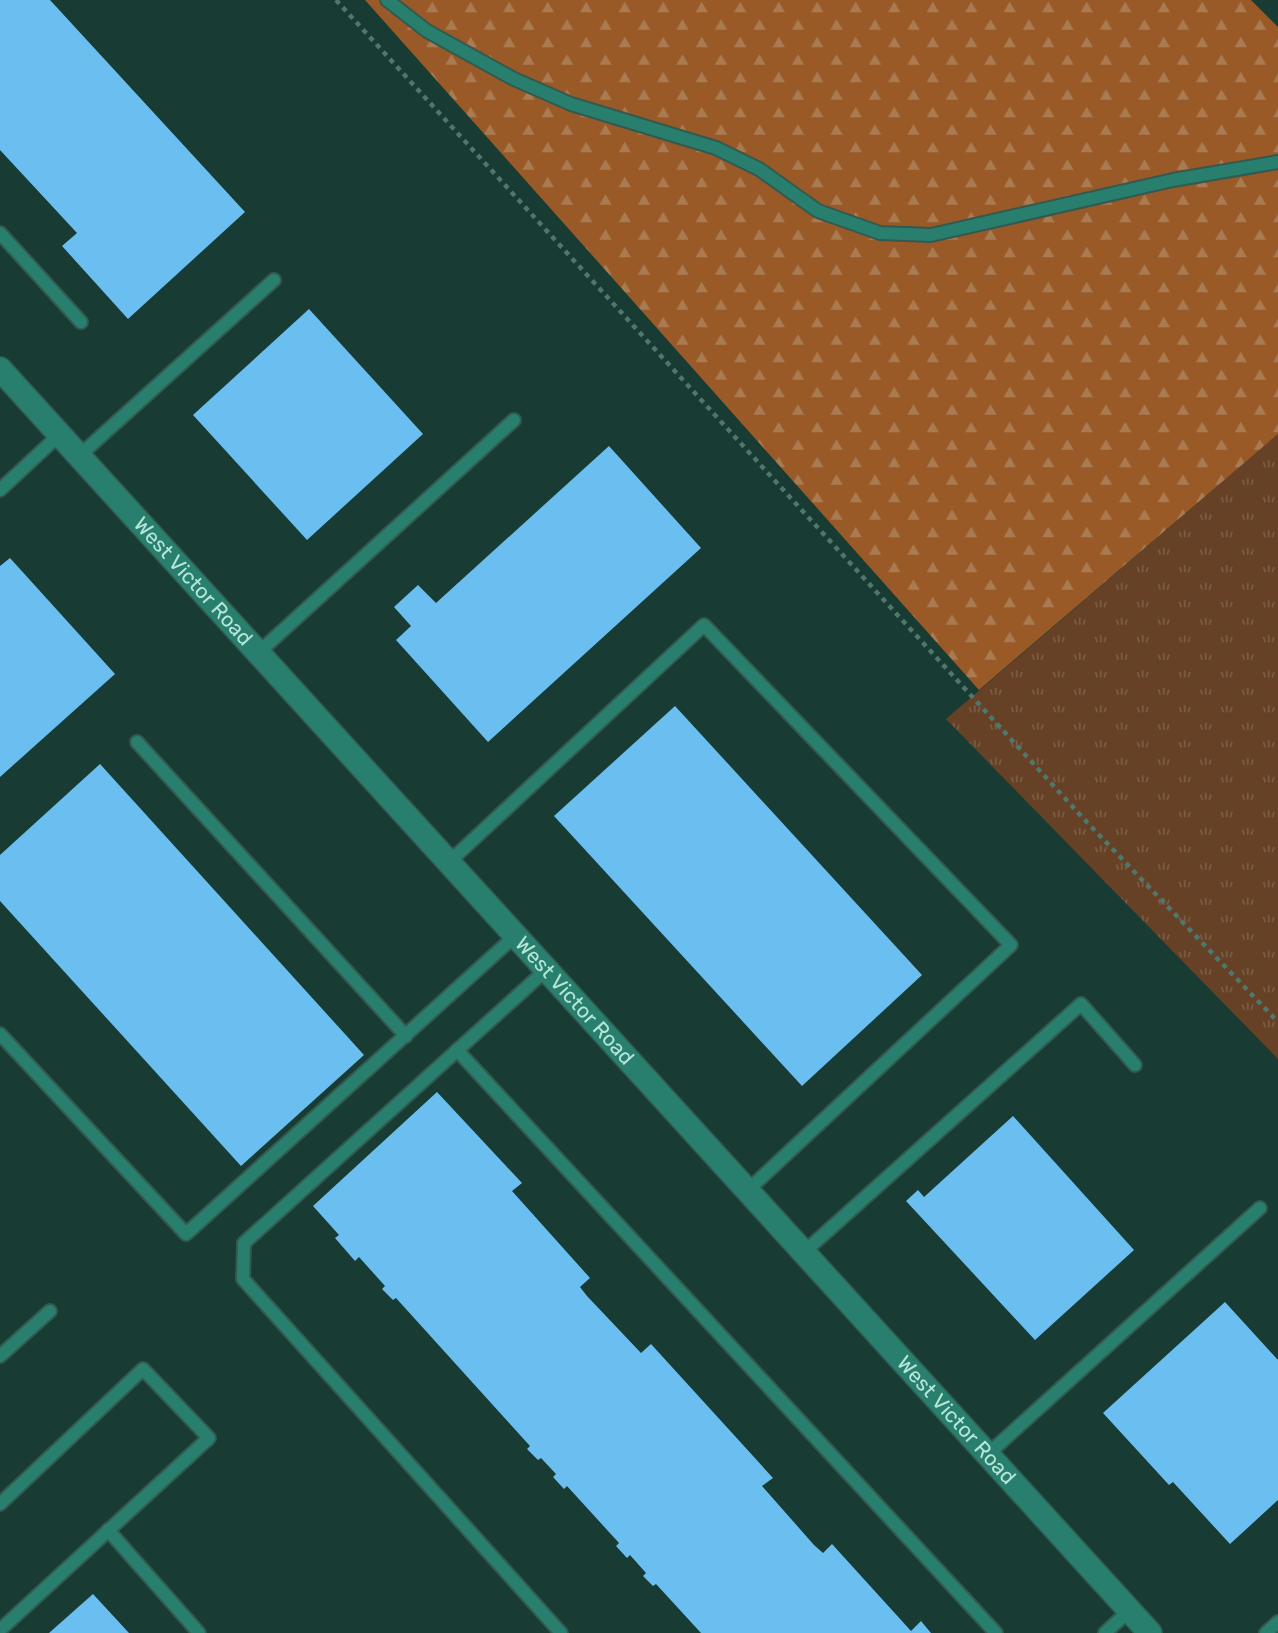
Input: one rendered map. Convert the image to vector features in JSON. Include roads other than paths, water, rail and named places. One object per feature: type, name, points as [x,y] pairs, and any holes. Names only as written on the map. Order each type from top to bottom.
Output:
[{"type":"street","name":"West Victor Road","points":[[0,369],[1150,1633]]},
{"type":"lane","points":[[387,0],[427,31],[514,79],[571,104],[716,148],[759,169],[818,211],[880,233],[930,235],[1173,180],[1278,162]]},
{"type":"lane","points":[[0,233],[81,322]]},
{"type":"lane","points":[[79,456],[274,281]]},
{"type":"lane","points":[[258,653],[514,420]]},
{"type":"lane","points":[[0,490],[60,435]]},
{"type":"lane","points":[[448,863],[704,625],[1011,944],[747,1191]]},
{"type":"lane","points":[[137,742],[406,1036]]},
{"type":"lane","points":[[0,1034],[186,1234],[515,936]]},
{"type":"lane","points":[[545,970],[244,1243],[243,1279],[561,1633]]},
{"type":"lane","points":[[803,1253],[1081,1004],[1135,1065]]},
{"type":"lane","points":[[457,1050],[996,1633]]},
{"type":"lane","points":[[987,1455],[1260,1208]]},
{"type":"lane","points":[[0,1356],[50,1311]]},
{"type":"lane","points":[[0,1504],[143,1369],[209,1438],[0,1630]]},
{"type":"lane","points":[[108,1530],[199,1633]]},
{"type":"lane","points":[[1105,1633],[1130,1610]]},
{"type":"lane","points":[[1266,1633],[1278,1622]]}]
